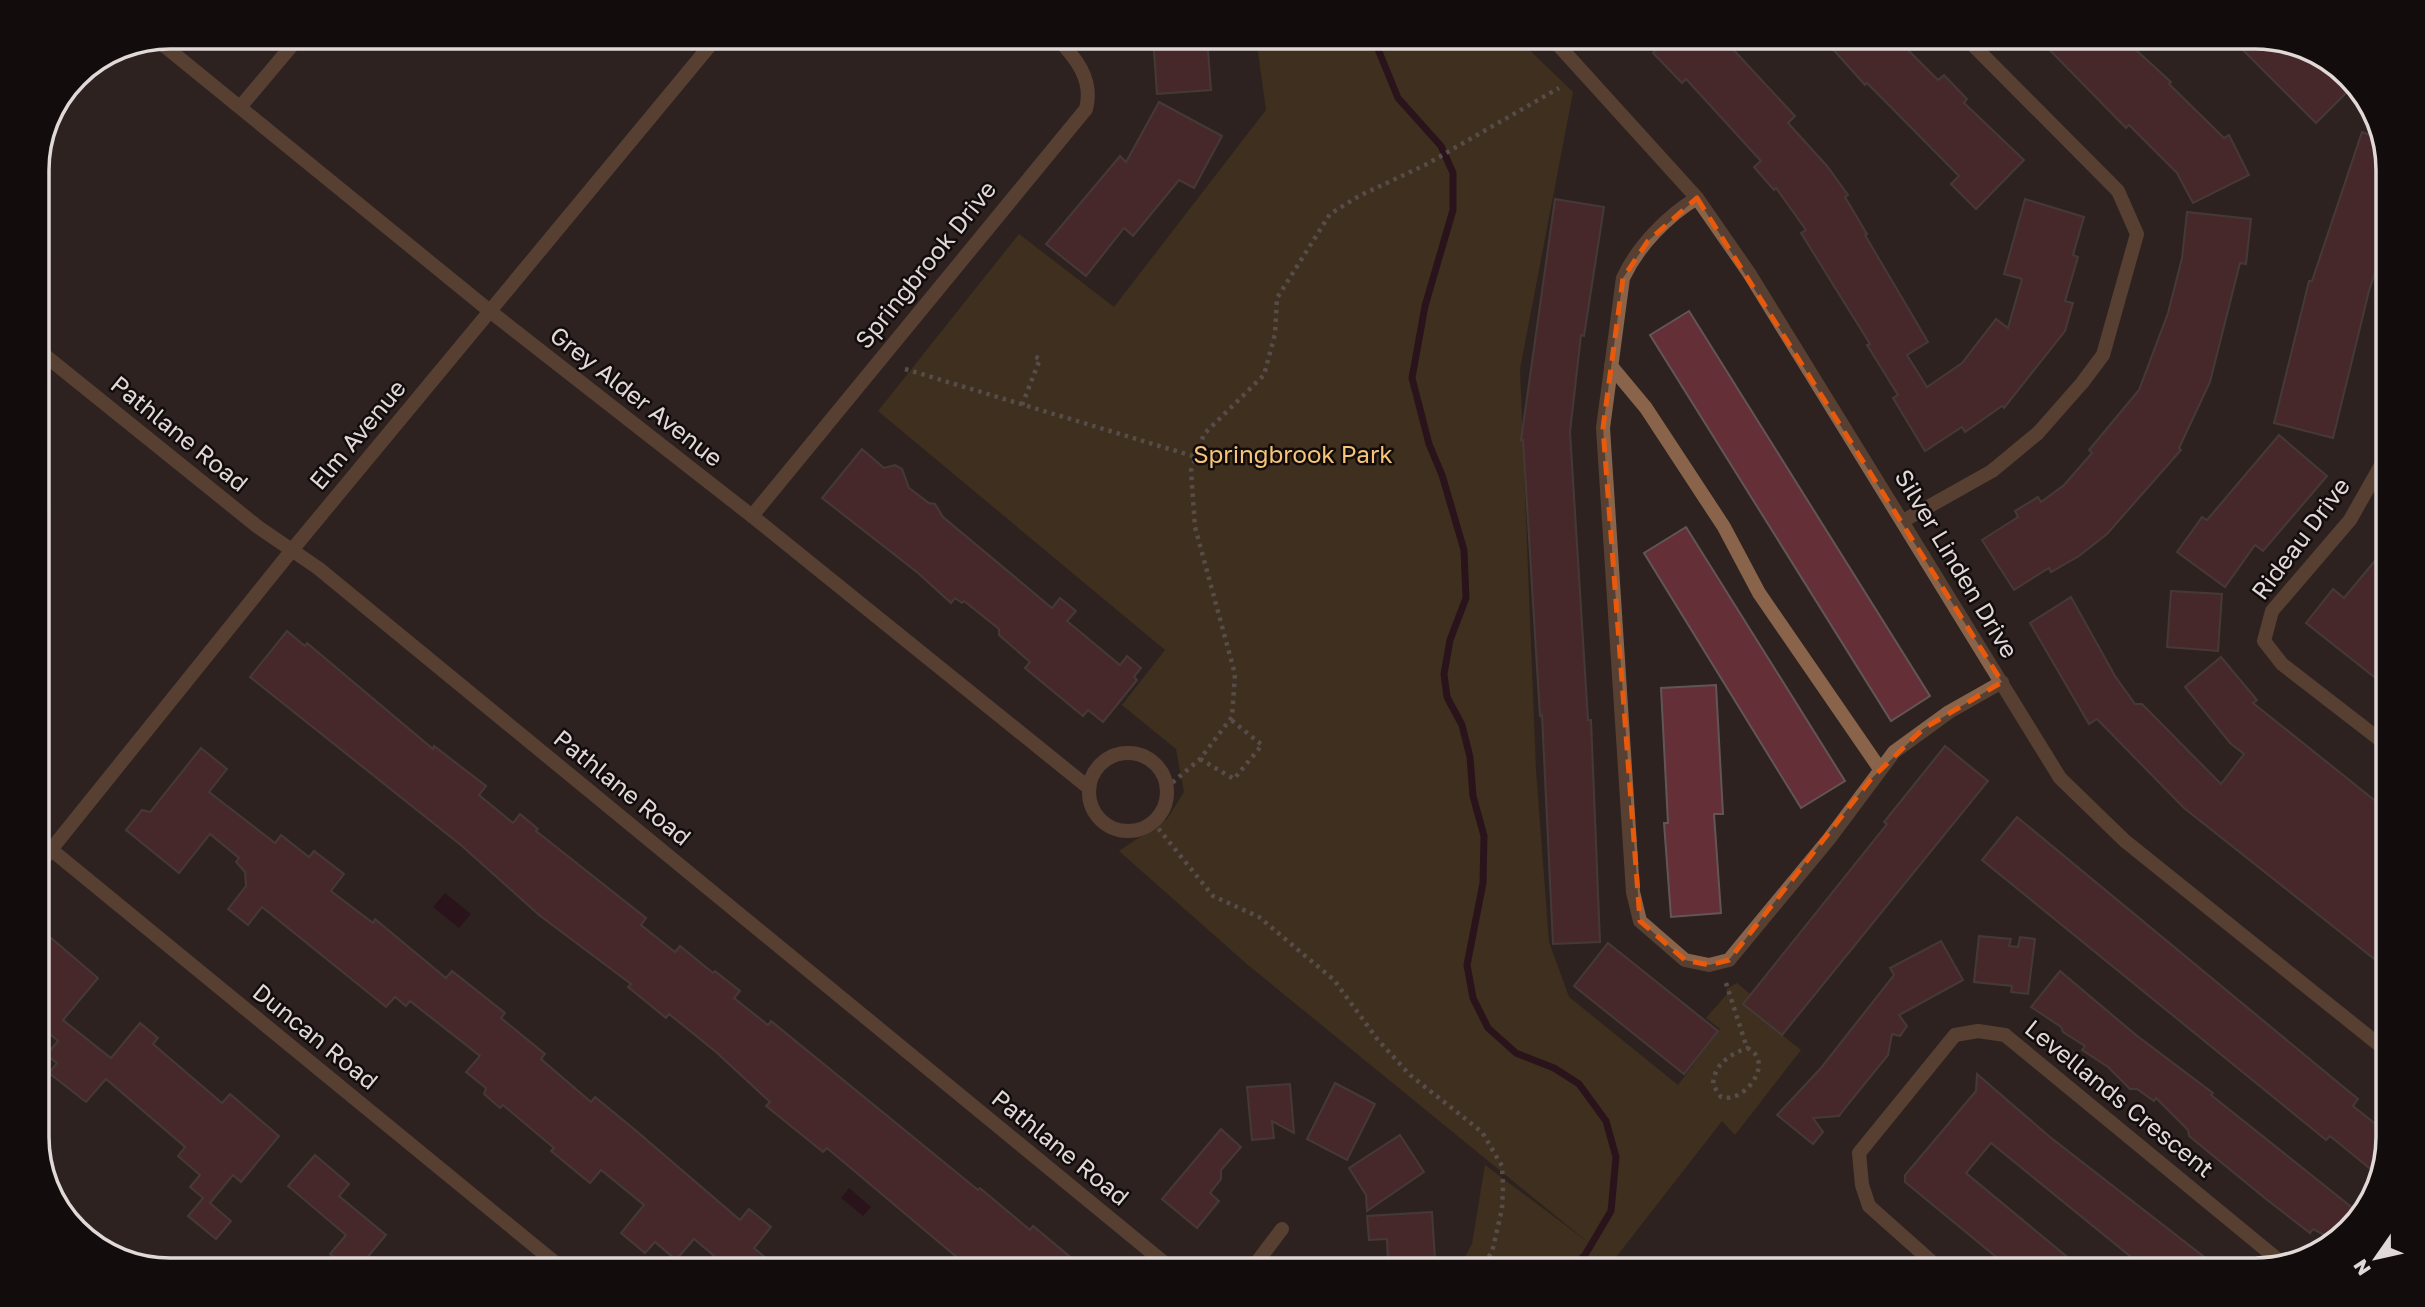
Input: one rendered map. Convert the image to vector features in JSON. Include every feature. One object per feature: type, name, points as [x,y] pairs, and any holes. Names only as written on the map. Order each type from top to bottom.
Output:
[{"type":"street","name":"Grey Alder Avenue","points":[[168,49],[491,312],[752,516],[1089,788],[1096,814],[1105,823],[1130,831],[1153,822]]},
{"type":"street","points":[[241,106],[289,49]]},
{"type":"street","name":"Elm Avenue","points":[[49,852],[292,550],[707,49]]},
{"type":"street","name":"Springbrook Drive","points":[[752,516],[1086,108],[1090,94],[1085,76],[1066,49]]},
{"type":"street","name":"Silver Linden Drive","points":[[1562,49],[1697,198],[1749,273],[2060,778],[2125,841],[2376,1042]]},
{"type":"street","points":[[1903,520],[1992,471],[2038,433],[2082,383],[2103,355],[2137,234],[2118,191],[1977,49]]},
{"type":"street","points":[[1697,198],[1666,222],[1632,260],[1623,278],[1603,428],[1633,892],[1640,920],[1685,960],[1709,965],[1729,960],[1829,839],[1894,752],[1923,729],[2002,682]]},
{"type":"street","name":"Pathlane Road","points":[[49,359],[258,527],[318,568],[1158,1258]]},
{"type":"street","points":[[1612,366],[1647,408],[1724,527],[1759,593],[1880,769]]},
{"type":"street","name":"Rideau Drive","points":[[2376,474],[2350,520],[2272,611],[2264,641],[2282,664],[2376,737]]},
{"type":"street","points":[[1089,788],[1097,768],[1107,759],[1132,753],[1156,764],[1166,788],[1161,812],[1153,822]]},
{"type":"street","name":"Duncan Road","points":[[51,849],[549,1258]]},
{"type":"street","name":"Levellands Crescent","points":[[1928,1258],[1869,1206],[1862,1185],[1859,1153],[1955,1035],[1978,1031],[2005,1035],[2274,1256]]},
{"type":"street","points":[[1260,1258],[1282,1229]]},
{"type":"path","points":[[1166,788],[1200,760],[1230,719],[1235,674],[1195,527],[1191,471],[1204,434],[1264,375],[1275,334],[1277,298],[1330,214],[1359,196],[1425,165],[1559,88]]},
{"type":"path","points":[[1022,405],[1040,359],[1034,356]]},
{"type":"path","points":[[905,369],[1196,457]]},
{"type":"path","points":[[1200,760],[1234,779],[1262,745],[1230,719]]},
{"type":"path","points":[[1153,822],[1213,896],[1259,917],[1334,980],[1378,1040],[1410,1075],[1482,1132],[1502,1166],[1503,1187],[1502,1209],[1492,1252],[1488,1258]]},
{"type":"path","points":[[1726,983],[1747,1048],[1757,1055],[1760,1063],[1755,1077],[1738,1096],[1729,1100],[1721,1097],[1713,1085],[1717,1068],[1730,1055],[1747,1048]]},
{"type":"highlighted area","points":[[1697,198],[2002,682],[1923,729],[1871,779],[1729,960],[1709,965],[1685,960],[1640,921],[1603,428],[1623,278],[1648,241]]},
{"type":"green space","name":"Springbrook Park","points":[[1258,49],[1528,49],[1573,92],[1520,369],[1536,771],[1549,942],[1569,997],[1678,1085],[1720,1029],[1706,1018],[1728,993],[1726,989],[1737,983],[1750,994],[1743,1004],[1801,1050],[1735,1135],[1722,1121],[1615,1258],[1464,1258],[1472,1244],[1485,1165],[1589,1243],[1248,965],[1119,851],[1167,819],[1184,792],[1176,749],[1122,705],[1165,650],[878,411],[1019,234],[1114,307],[1266,110]]},
{"type":"shaded area","points":[[445,893],[471,914],[459,928],[433,907]]},
{"type":"shaded area","points":[[849,1188],[871,1207],[863,1216],[841,1198]]},
{"type":"building","points":[[1154,49],[1208,49],[1211,90],[1157,94]]},
{"type":"building","points":[[1653,49],[1733,49],[1795,116],[1788,123],[1827,166],[1848,195],[1845,197],[1867,234],[1865,235],[1928,342],[1907,355],[1927,387],[1962,363],[1996,319],[2008,328],[2022,279],[2004,274],[2025,199],[2084,217],[2073,255],[2078,257],[2065,301],[2073,303],[2065,331],[2004,408],[2002,406],[1965,432],[1962,427],[1925,451],[1893,398],[1898,395],[1867,345],[1870,344],[1801,233],[1806,230],[1776,188],[1774,190],[1754,167],[1761,161],[1686,79],[1682,83],[1653,53]]},
{"type":"building","points":[[1833,49],[1907,49],[1938,80],[1944,75],[1967,99],[1964,103],[2024,160],[1976,209],[1951,184],[1959,176],[1867,83],[1865,85]]},
{"type":"building","points":[[2049,49],[2135,49],[2224,138],[2229,135],[2249,175],[2193,203],[2177,173],[2129,125],[2126,128]]},
{"type":"building","points":[[2242,49],[2279,51],[2294,55],[2322,69],[2346,90],[2347,92],[2316,123]]},
{"type":"building","points":[[1159,102],[1222,136],[1194,188],[1179,180],[1133,236],[1124,228],[1086,276],[1046,244],[1120,156],[1126,162]]},
{"type":"building","points":[[2362,132],[2371,135],[2376,162],[2376,270],[2333,438],[2274,423],[2309,281],[2312,281]]},
{"type":"building","points":[[1555,199],[1604,207],[1584,336],[1581,335],[1570,432],[1588,720],[1591,720],[1600,942],[1553,944],[1542,715],[1540,716],[1521,440]]},
{"type":"building","points":[[2187,212],[2251,219],[2246,264],[2240,263],[2210,382],[2179,448],[2181,450],[2107,534],[2079,556],[2051,572],[2049,568],[2014,590],[1982,540],[2018,517],[2015,511],[2038,497],[2041,502],[2064,485],[2092,453],[2089,450],[2139,390],[2168,313],[2182,258]]},
{"type":"building","points":[[1689,311],[1930,696],[1891,721],[1650,335]]},
{"type":"building","points":[[2279,435],[2327,476],[2263,551],[2255,545],[2225,587],[2177,552],[2202,517],[2207,520]]},
{"type":"building","points":[[862,449],[884,468],[895,465],[902,469],[909,488],[929,503],[935,504],[943,517],[1052,608],[1060,598],[1076,611],[1067,621],[1120,665],[1127,656],[1141,668],[1134,677],[1137,680],[1103,722],[1088,710],[1083,716],[1025,668],[1030,662],[999,635],[999,629],[964,601],[962,603],[955,598],[951,603],[918,573],[822,498]]},
{"type":"building","points":[[1686,527],[1845,781],[1801,808],[1644,553]]},
{"type":"building","points":[[2376,559],[2376,678],[2306,623],[2333,589],[2344,598]]},
{"type":"building","points":[[2171,591],[2222,594],[2218,651],[2167,647]]},
{"type":"building","points":[[2071,597],[2115,676],[2135,704],[2142,704],[2221,784],[2244,754],[2230,743],[2185,687],[2221,657],[2257,700],[2253,703],[2376,801],[2376,960],[2184,808],[2097,719],[2089,724],[2030,623]]},
{"type":"building","points":[[287,631],[305,646],[307,643],[433,749],[434,746],[486,786],[479,795],[513,823],[520,814],[538,829],[536,831],[646,918],[641,925],[675,952],[680,946],[713,973],[715,971],[740,991],[734,998],[768,1025],[771,1021],[978,1190],[980,1188],[1030,1230],[1033,1226],[1072,1258],[958,1258],[827,1148],[823,1152],[766,1106],[770,1102],[716,1052],[669,1014],[666,1018],[628,987],[631,984],[539,915],[462,846],[250,677]]},
{"type":"building","points":[[1716,685],[1723,814],[1714,814],[1721,913],[1671,917],[1664,823],[1668,823],[1661,688]]},
{"type":"building","points":[[1945,746],[1988,781],[1782,1035],[1743,1004],[1887,824],[1884,822]]},
{"type":"building","points":[[201,748],[227,769],[209,792],[275,843],[281,835],[309,857],[314,851],[344,874],[331,891],[373,923],[375,919],[446,978],[452,971],[505,1013],[501,1018],[545,1054],[541,1059],[591,1102],[595,1097],[740,1220],[749,1209],[771,1227],[754,1248],[766,1258],[717,1258],[694,1239],[678,1258],[674,1258],[655,1242],[645,1253],[621,1233],[644,1205],[601,1170],[590,1183],[551,1151],[554,1148],[503,1105],[500,1108],[484,1094],[486,1088],[466,1072],[480,1056],[410,1001],[406,1006],[395,997],[386,1007],[262,907],[248,925],[228,909],[246,886],[245,872],[236,862],[239,858],[210,834],[179,873],[126,830],[142,810],[150,812]]},
{"type":"building","points":[[2017,817],[2358,1099],[2353,1106],[2376,1124],[2371,1170],[2330,1136],[2326,1140],[1982,860]]},
{"type":"building","points":[[49,936],[98,978],[63,1020],[111,1058],[140,1023],[158,1038],[153,1044],[222,1103],[230,1094],[279,1136],[241,1182],[233,1175],[210,1203],[231,1221],[216,1239],[188,1216],[203,1198],[190,1187],[200,1175],[178,1156],[185,1147],[106,1079],[86,1102],[49,1073],[57,1063],[49,1057],[49,1052],[58,1041],[49,1033]]},
{"type":"building","points":[[1979,936],[2011,939],[2009,946],[2018,947],[2020,937],[2035,939],[2028,994],[2011,992],[2012,986],[1974,982]]},
{"type":"building","points":[[1941,941],[1963,980],[1899,1015],[1907,1026],[1900,1036],[1892,1034],[1888,1055],[1839,1116],[1813,1118],[1823,1132],[1813,1144],[1777,1115],[1820,1069],[1894,975],[1890,968]]},
{"type":"building","points":[[1608,943],[1718,1031],[1684,1074],[1574,986]]},
{"type":"building","points":[[2060,971],[2353,1208],[2325,1235],[2313,1229],[2310,1233],[2189,1136],[2188,1130],[2156,1098],[2154,1101],[2137,1089],[2130,1089],[2108,1067],[2082,1050],[2085,1046],[2063,1032],[2061,1027],[2031,1007]]},
{"type":"building","points":[[1977,1074],[2050,1137],[2206,1258],[2132,1258],[1991,1143],[1966,1173],[2069,1258],[1997,1258],[1905,1182],[1905,1175],[1976,1091]]},
{"type":"building","points":[[1335,1083],[1375,1104],[1347,1160],[1307,1139]]},
{"type":"building","points":[[1290,1084],[1294,1133],[1272,1121],[1274,1138],[1252,1140],[1247,1087]]},
{"type":"building","points":[[1221,1129],[1241,1147],[1221,1170],[1221,1179],[1210,1193],[1219,1201],[1197,1228],[1162,1199]]},
{"type":"building","points":[[1400,1135],[1424,1172],[1367,1211],[1366,1195],[1349,1168]]},
{"type":"building","points":[[315,1155],[349,1184],[339,1196],[386,1235],[367,1258],[335,1258],[330,1254],[346,1235],[288,1186]]},
{"type":"building","points":[[1432,1212],[1435,1258],[1388,1258],[1387,1239],[1369,1240],[1367,1216]]},
{"type":"waterway","points":[[1378,49],[1398,98],[1441,146],[1453,173],[1453,210],[1425,306],[1412,378],[1429,444],[1442,475],[1464,550],[1466,598],[1450,640],[1444,674],[1447,697],[1462,725],[1470,757],[1473,796],[1484,836],[1483,883],[1467,965],[1473,998],[1488,1028],[1516,1053],[1554,1068],[1579,1084],[1606,1121],[1616,1157],[1611,1211],[1582,1258]]}]
